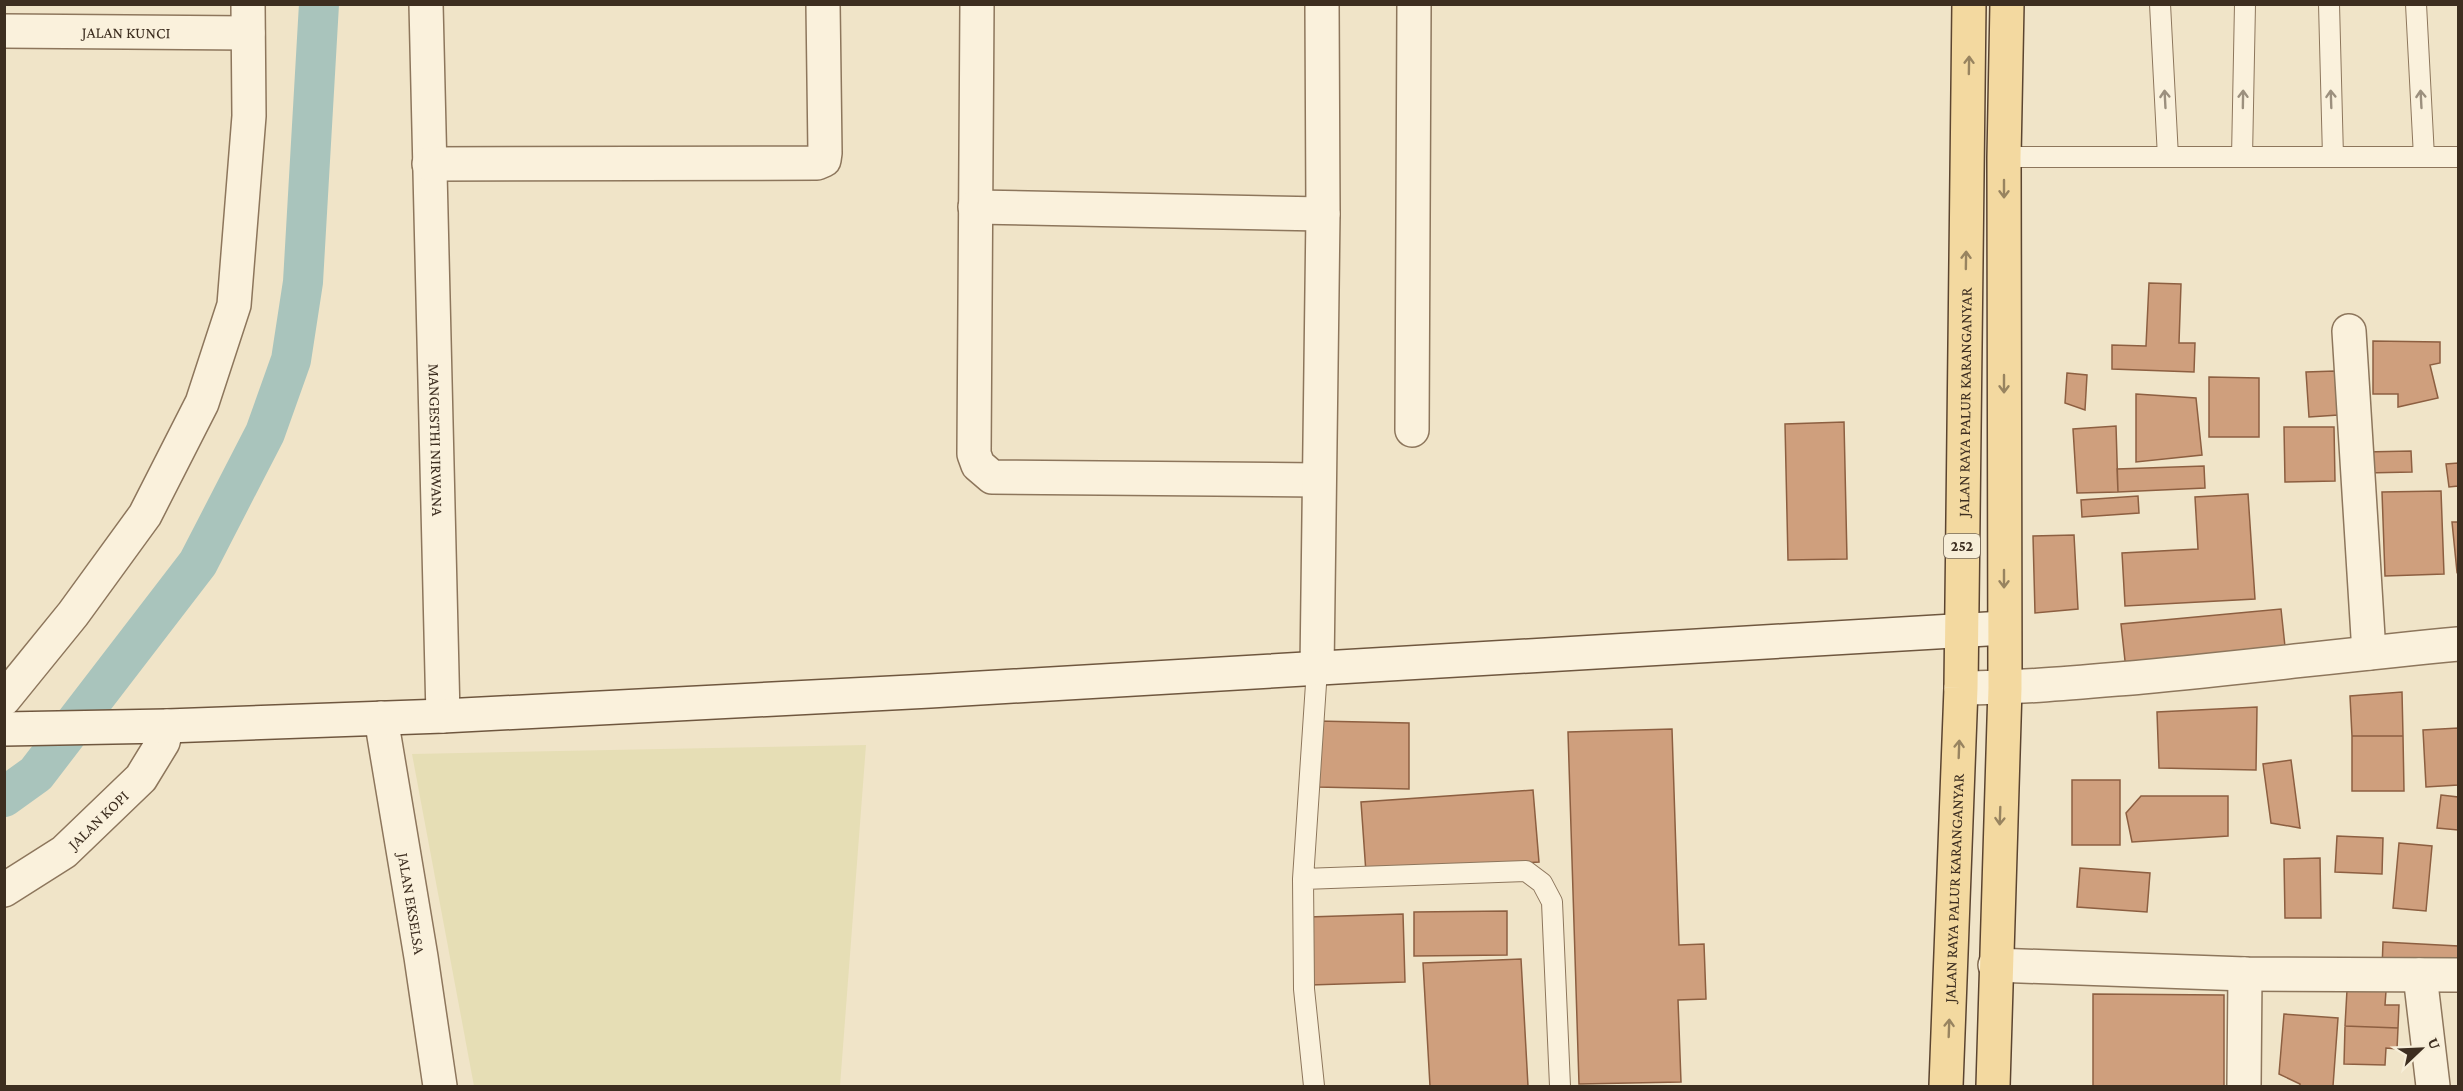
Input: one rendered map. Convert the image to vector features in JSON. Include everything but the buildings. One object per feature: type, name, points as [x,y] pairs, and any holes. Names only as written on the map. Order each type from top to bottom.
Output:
[{"type":"main road","name":"JALAN RAYA PALUR KARANGANYAR","points":[[1946,1086],[1961,688],[1969,4]]},
{"type":"main road","name":"252","points":[[1993,1086],[2005,688],[2004,157],[2007,4]]},
{"type":"street","name":"MANGESTHI NIRWANA","points":[[426,4],[443,716]]},
{"type":"street","points":[[429,164],[817,163],[824,160],[825,153],[823,4]]},
{"type":"street","points":[[977,4],[974,454],[978,465],[984,473],[992,477],[1318,480]]},
{"type":"street","points":[[1317,669],[1323,214],[1322,4]]},
{"type":"street","points":[[1412,430],[1414,4]]},
{"type":"street","name":"JALAN KUNCI","points":[[4,31],[91,18],[248,19]]},
{"type":"street","points":[[6,719],[74,614],[144,515],[202,403],[234,304],[249,116],[248,19]]},
{"type":"street","points":[[975,207],[1323,214]]},
{"type":"street","points":[[2349,332],[2369,653]]},
{"type":"street","points":[[6,719],[161,725],[443,716],[1317,669],[2004,628]]},
{"type":"street","points":[[1961,688],[2005,688],[2286,664],[2458,644]]},
{"type":"street","name":"JALAN EKSELSA","points":[[381,718],[440,1086]]},
{"type":"street","name":"JALAN KOPI","points":[[4,890],[64,852],[136,783],[157,753],[161,725]]},
{"type":"street","points":[[1995,965],[2245,974],[2458,975]]},
{"type":"street","points":[[2244,1086],[2245,974]]},
{"type":"street","points":[[2420,975],[2433,1086]]},
{"type":"lane","points":[[2160,4],[2168,157]]},
{"type":"lane","points":[[2242,157],[2245,4]]},
{"type":"lane","points":[[2329,4],[2333,157]]},
{"type":"lane","points":[[2416,4],[2424,157]]},
{"type":"lane","points":[[2004,157],[2458,157]]},
{"type":"lane","points":[[1314,1086],[1304,989],[1304,879],[1317,669]]},
{"type":"lane","points":[[1304,879],[1526,871],[1542,883],[1552,902],[1560,1086]]},
{"type":"shaded area","points":[[866,745],[840,1086],[474,1086],[412,754]]},
{"type":"waterway","points":[[4,797],[36,774],[198,563],[265,433],[291,360],[303,282],[319,4]]}]
